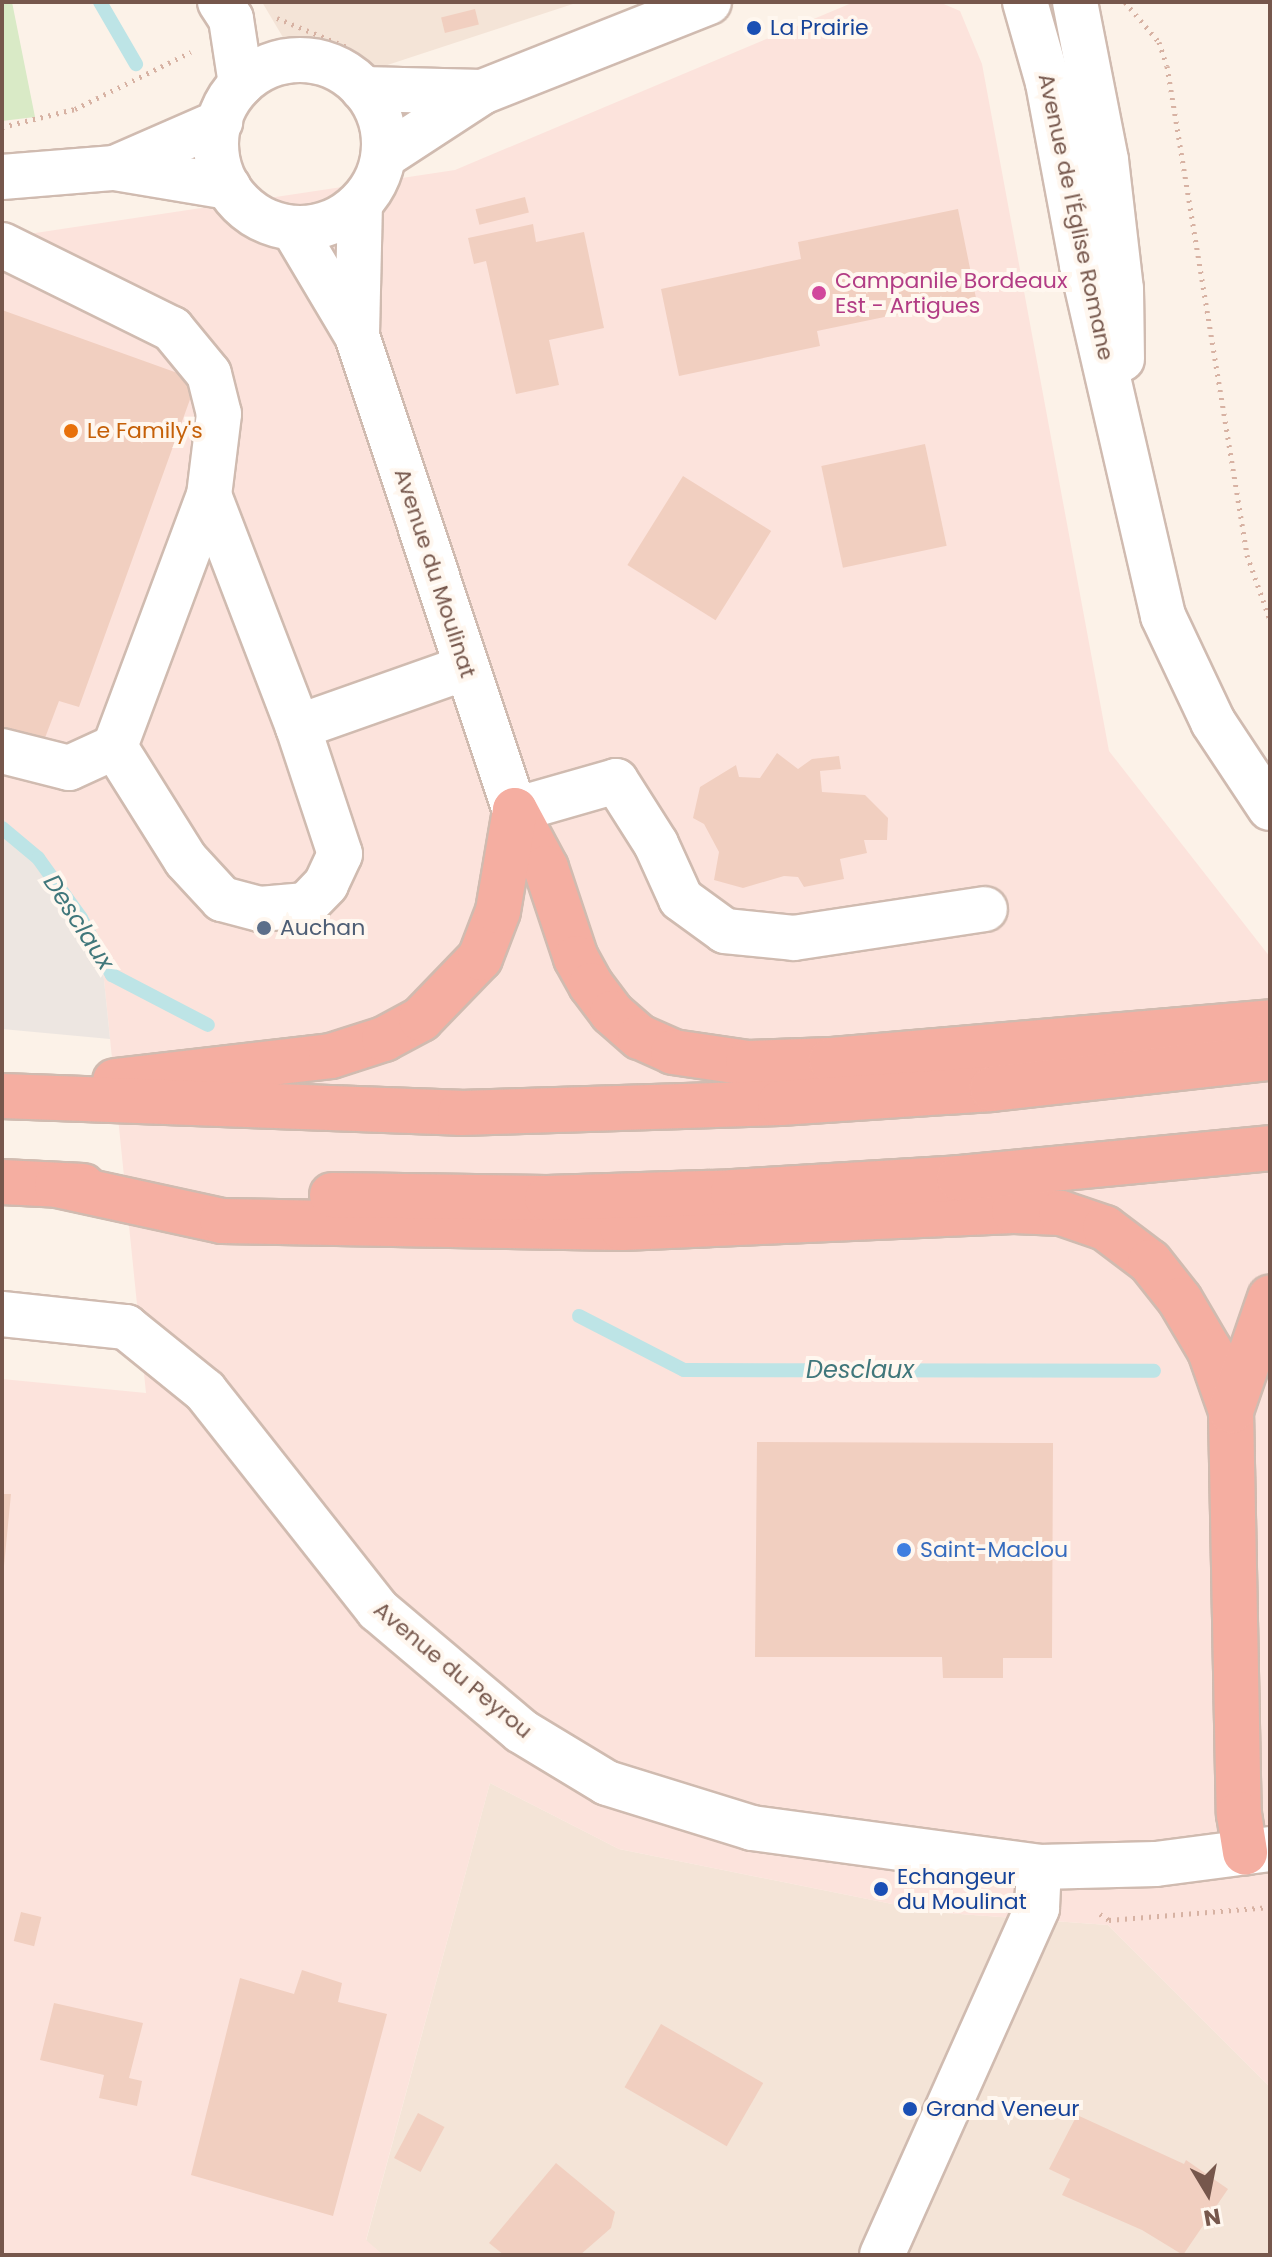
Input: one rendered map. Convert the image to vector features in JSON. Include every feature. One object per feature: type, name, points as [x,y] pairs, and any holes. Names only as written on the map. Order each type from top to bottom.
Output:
[{"type":"highway","points":[[515,810],[546,868],[576,958],[591,985],[612,1013],[640,1037],[673,1052],[748,1063],[831,1060],[1270,1022]]},
{"type":"highway","points":[[2,1094],[331,1056],[384,1039],[421,1019],[480,958],[498,911],[515,810]]},
{"type":"highway","points":[[2,1094],[203,1107],[505,1111],[992,1089],[1270,1058]]},
{"type":"highway","points":[[2,1182],[392,1196],[717,1193],[959,1178],[1270,1148]]},
{"type":"highway","points":[[57,1185],[222,1221],[474,1230],[1061,1213],[1105,1228],[1150,1262],[1210,1351],[1231,1411],[1239,1814],[1258,1851]]},
{"type":"highway","points":[[1231,1411],[1270,1298]]},
{"type":"street","points":[[384,156],[482,92],[709,2]]},
{"type":"street","name":"Avenue de l'Église Romane","points":[[1025,2],[1046,70],[1082,265],[1163,616],[1213,722],[1270,808]]},
{"type":"street","name":"Avenue de l'Église Romane","points":[[1075,2],[1106,160],[1121,289],[1123,433]]},
{"type":"street","points":[[226,10],[296,60],[336,68],[363,89],[375,104],[384,130],[384,156],[376,182],[360,204],[338,220],[293,228],[263,220],[228,187],[217,159],[220,122],[241,84],[258,71],[296,60]]},
{"type":"street","points":[[226,10],[241,84]]},
{"type":"street","points":[[363,89],[482,92]]},
{"type":"street","points":[[115,168],[220,122]]},
{"type":"street","points":[[2,177],[115,168],[228,187]]},
{"type":"street","name":"Avenue du Moulinat","points":[[357,336],[360,204]]},
{"type":"street","name":"Avenue du Moulinat","points":[[293,228],[357,336],[515,810]]},
{"type":"street","points":[[2,245],[172,329],[209,374],[219,414],[209,495],[115,747],[69,768],[2,751]]},
{"type":"street","points":[[115,747],[186,860],[222,899],[260,909],[306,905],[326,884],[340,854],[298,727],[209,495]]},
{"type":"street","points":[[298,727],[467,667]]},
{"type":"street","points":[[515,810],[616,781],[656,844],[681,899],[725,931],[794,938],[985,909]]},
{"type":"street","name":"Avenue du Peyrou","points":[[2,1314],[126,1327],[205,1391],[378,1610],[521,1731],[607,1783],[752,1828],[1039,1867],[1156,1864],[1258,1851]]},
{"type":"street","points":[[882,2255],[1037,1908],[1039,1867]]},
{"type":"path","points":[[1125,2],[1159,42],[1167,66],[1247,555],[1270,620]]},
{"type":"path","points":[[2,127],[46,120],[114,92]]},
{"type":"shaded area","points":[[262,2],[579,2],[363,73],[297,61]]},
{"type":"shaded area","points":[[854,2],[939,2],[960,11],[982,64],[1109,751],[1270,957],[1270,2087],[1108,1925],[932,1912],[619,1849],[490,1783],[366,2240],[383,2255],[2,2255],[2,1379],[146,1393],[102,960],[2,816],[2,238],[455,170]]},
{"type":"shaded area","points":[[2,816],[102,960],[110,1039],[2,1029]]},
{"type":"shaded area","points":[[490,1783],[619,1849],[932,1912],[1108,1925],[1270,2087],[1270,2255],[383,2255],[366,2241]]},
{"type":"green space","points":[[2,2],[12,2],[35,117],[2,121]]},
{"type":"building","points":[[475,9],[479,25],[445,33],[441,17]]},
{"type":"building","points":[[525,197],[529,213],[479,225],[476,209]]},
{"type":"building","name":"Campanile Bordeaux Est - Artigues","points":[[958,209],[976,298],[817,331],[820,346],[679,376],[661,289],[801,259],[798,242]]},
{"type":"building","points":[[533,224],[536,242],[584,232],[604,328],[549,340],[559,385],[516,394],[486,261],[474,264],[468,238]]},
{"type":"building","points":[[2,310],[197,380],[79,707],[59,701],[40,751],[2,737]]},
{"type":"building","points":[[925,444],[947,546],[843,568],[821,466]]},
{"type":"building","points":[[683,476],[771,531],[716,620],[627,565]]},
{"type":"building","points":[[777,753],[798,769],[812,759],[839,756],[841,769],[820,771],[822,792],[865,795],[888,818],[887,840],[864,840],[867,853],[840,859],[844,879],[804,887],[798,877],[784,876],[743,888],[714,880],[719,852],[704,824],[693,818],[700,787],[736,765],[739,777],[760,778]]},
{"type":"building","name":"Saint-Maclou","points":[[757,1442],[1053,1443],[1052,1658],[1003,1658],[1003,1678],[943,1678],[942,1657],[755,1657]]},
{"type":"building","points":[[2,1494],[11,1494],[4,1566],[2,1566]]},
{"type":"building","points":[[21,1912],[41,1917],[34,1946],[14,1941]]},
{"type":"building","points":[[302,1970],[342,1983],[338,2002],[387,2014],[333,2216],[191,2175],[240,1978],[294,1994]]},
{"type":"building","points":[[54,2003],[143,2023],[129,2078],[142,2081],[137,2106],[99,2098],[104,2075],[40,2060]]},
{"type":"building","points":[[661,2024],[763,2083],[727,2146],[625,2087]]},
{"type":"building","points":[[418,2113],[444,2127],[421,2172],[394,2158]]},
{"type":"building","points":[[1077,2115],[1184,2164],[1186,2160],[1228,2189],[1183,2255],[1142,2230],[1062,2195],[1070,2179],[1049,2169]]},
{"type":"building","points":[[556,2163],[615,2212],[611,2228],[580,2255],[504,2255],[489,2243]]},
{"type":"waterway","name":"Desclaux","points":[[100,2],[136,64]]},
{"type":"waterway","name":"Desclaux","points":[[2,828],[38,858],[81,918],[112,975],[208,1025]]},
{"type":"waterway","name":"Desclaux","points":[[579,1316],[684,1370],[1154,1371]]},
{"type":"place","name":"La Prairie","points":[[754,28]]},
{"type":"place","name":"Campanile Bordeaux Est - Artigues","points":[[819,293]]},
{"type":"place","name":"Le Family's","points":[[71,431]]},
{"type":"place","name":"Auchan","points":[[264,928]]},
{"type":"place","name":"Saint-Maclou","points":[[904,1550]]},
{"type":"place","name":"Echangeur du Moulinat","points":[[881,1889]]},
{"type":"place","name":"Grand Veneur","points":[[910,2109]]}]
